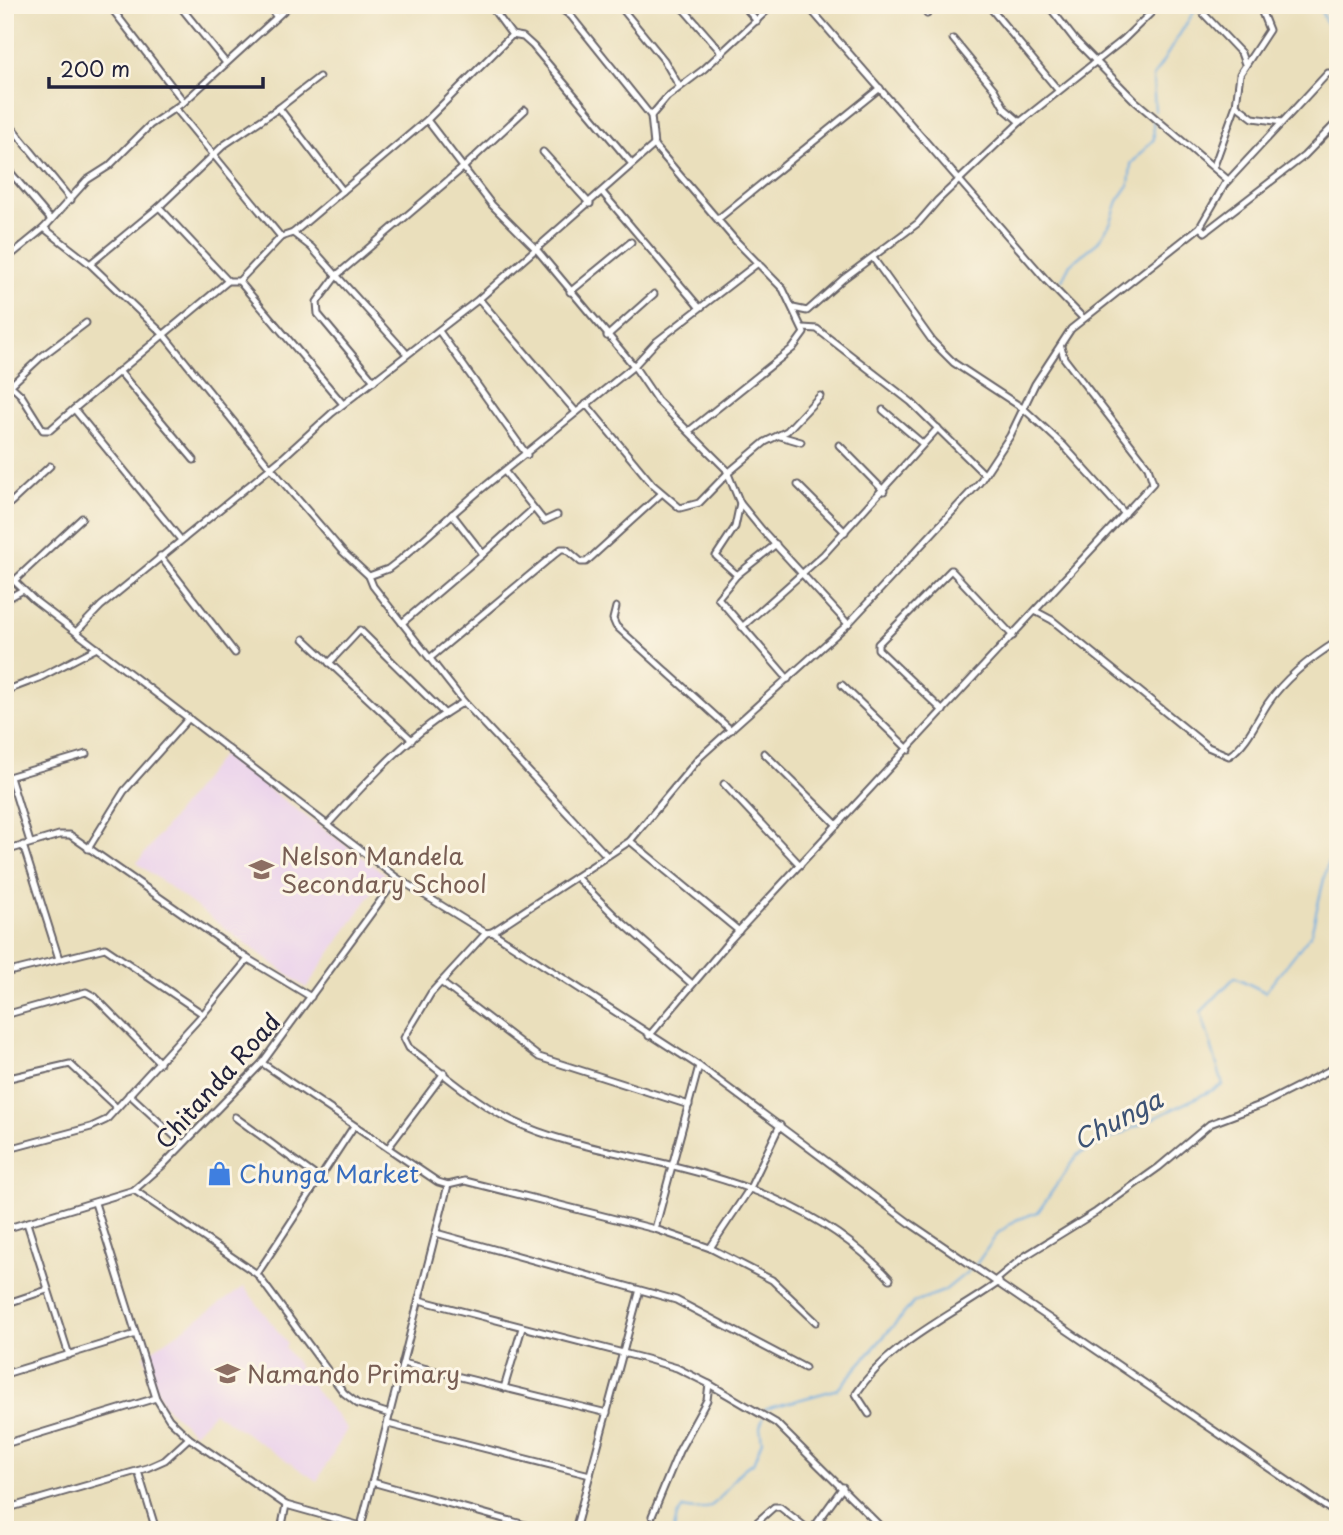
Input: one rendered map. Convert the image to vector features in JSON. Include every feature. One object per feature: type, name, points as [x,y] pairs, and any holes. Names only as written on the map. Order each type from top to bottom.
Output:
[{"type":"street","points":[[109,5],[184,102]]},
{"type":"street","points":[[179,5],[226,62]]},
{"type":"street","points":[[268,5],[276,16]]},
{"type":"street","points":[[5,260],[44,228],[88,180],[109,166],[150,125],[176,109],[290,5]]},
{"type":"street","points":[[490,5],[512,35],[523,37],[533,46],[632,164]]},
{"type":"street","points":[[556,5],[571,16],[651,116]]},
{"type":"street","points":[[619,5],[664,60],[679,86]]},
{"type":"street","points":[[680,5],[722,53]]},
{"type":"street","points":[[743,5],[757,21]]},
{"type":"street","points":[[689,431],[793,348],[803,337],[803,328],[783,289],[654,145],[650,130],[651,116],[679,86],[722,53],[773,5]]},
{"type":"street","points":[[807,5],[841,48],[880,88],[1083,318]]},
{"type":"street","points":[[921,5],[928,14]]},
{"type":"street","points":[[988,5],[1058,90]]},
{"type":"street","points":[[1048,5],[1096,61],[1151,116],[1228,180]]},
{"type":"street","points":[[793,308],[807,311],[918,223],[1020,122],[1096,61],[1159,5]]},
{"type":"street","points":[[1205,5],[1204,14],[1241,53],[1245,65]]},
{"type":"street","points":[[1214,166],[1236,104],[1240,75],[1269,30],[1259,5]]},
{"type":"street","points":[[5,380],[43,430],[50,430],[228,281],[239,281],[281,237],[293,233],[427,120],[512,35]]},
{"type":"street","points":[[953,40],[995,89],[1005,109],[1020,122]]},
{"type":"street","points":[[890,1279],[859,1246],[797,1206],[750,1188],[597,1148],[513,1122],[409,1048],[404,1038],[431,993],[489,933],[630,841],[700,757],[848,624],[963,503],[984,474],[1071,329],[1200,227],[1228,180],[1328,73],[1338,74]]},
{"type":"street","points":[[90,264],[159,207],[212,156],[319,77]]},
{"type":"street","points":[[718,219],[880,88]]},
{"type":"street","points":[[1236,104],[1253,118],[1282,122]]},
{"type":"street","points":[[279,108],[343,191]]},
{"type":"street","points":[[176,109],[281,237]]},
{"type":"street","points":[[374,381],[315,306],[337,275],[465,166],[525,110]]},
{"type":"street","points":[[5,119],[71,200]]},
{"type":"street","points":[[427,120],[465,166],[492,205],[537,250],[634,366],[657,400],[728,472],[740,503],[848,624]]},
{"type":"street","points":[[1200,227],[1205,232],[1275,180],[1338,121]]},
{"type":"street","points":[[76,632],[160,556],[343,404],[479,299],[654,145]]},
{"type":"street","points":[[543,152],[590,204]]},
{"type":"street","points":[[5,166],[51,219]]},
{"type":"street","points":[[602,192],[699,307]]},
{"type":"street","points":[[159,207],[228,281]]},
{"type":"street","points":[[44,228],[90,264],[163,334],[270,467],[342,551],[369,576],[373,586],[464,702],[606,855]]},
{"type":"street","points":[[293,233],[311,247],[407,354]]},
{"type":"street","points":[[570,292],[631,242]]},
{"type":"street","points":[[873,258],[933,342],[954,363],[1024,409],[1063,445],[1125,514]]},
{"type":"street","points":[[369,576],[388,569],[634,366],[656,342],[758,263]]},
{"type":"street","points":[[239,281],[343,404]]},
{"type":"street","points":[[607,336],[654,294]]},
{"type":"street","points":[[479,299],[576,412]]},
{"type":"street","points":[[11,385],[41,357],[86,323]]},
{"type":"street","points":[[803,328],[817,329],[911,402],[984,474]]},
{"type":"street","points":[[439,331],[527,455]]},
{"type":"street","points":[[649,1036],[738,931],[909,750],[1153,482],[1153,475],[1064,358],[1061,347]]},
{"type":"street","points":[[119,371],[194,460]]},
{"type":"street","points":[[586,404],[662,494],[675,506],[694,506],[728,472],[765,442],[780,436],[820,396]]},
{"type":"street","points":[[74,409],[181,540]]},
{"type":"street","points":[[883,410],[923,444]]},
{"type":"street","points":[[742,627],[802,575],[845,532],[938,428]]},
{"type":"street","points":[[780,436],[802,442]]},
{"type":"street","points":[[839,445],[884,491]]},
{"type":"street","points":[[5,508],[50,466]]},
{"type":"street","points":[[505,472],[546,522],[557,515]]},
{"type":"street","points":[[798,485],[845,532]]},
{"type":"street","points":[[430,658],[561,549],[566,549],[581,562],[586,562],[662,494]]},
{"type":"street","points":[[737,575],[716,555],[735,527],[740,503]]},
{"type":"street","points":[[402,623],[533,509]]},
{"type":"street","points":[[452,514],[484,554]]},
{"type":"street","points":[[14,581],[82,518]]},
{"type":"street","points":[[776,544],[737,575],[718,598],[789,679]]},
{"type":"street","points":[[160,556],[235,653]]},
{"type":"street","points":[[943,711],[878,649],[878,644],[951,570],[1013,636]]},
{"type":"street","points":[[5,572],[23,590],[76,632],[397,878],[699,1066],[911,1223],[1338,1515]]},
{"type":"street","points":[[5,600],[23,590]]},
{"type":"street","points":[[615,607],[613,619],[616,626],[731,730]]},
{"type":"street","points":[[1035,611],[1094,653],[1208,747],[1229,756],[1238,750],[1269,702],[1291,677],[1338,641]]},
{"type":"street","points":[[329,663],[360,630],[444,713]]},
{"type":"street","points":[[304,639],[412,740]]},
{"type":"street","points":[[5,691],[39,678],[97,648]]},
{"type":"street","points":[[842,685],[909,750]]},
{"type":"street","points":[[328,824],[412,740],[444,713],[464,702]]},
{"type":"street","points":[[88,849],[124,791],[189,718]]},
{"type":"street","points":[[764,753],[837,825]]},
{"type":"street","points":[[30,842],[8,777],[86,754]]},
{"type":"street","points":[[724,785],[800,864]]},
{"type":"street","points":[[5,851],[30,842],[71,835],[248,959],[311,997]]},
{"type":"street","points":[[630,841],[738,931]]},
{"type":"street","points":[[23,845],[59,959]]},
{"type":"street","points":[[576,877],[616,917],[692,984]]},
{"type":"street","name":"Chitanda Road","points":[[5,1229],[134,1190],[262,1063],[397,878]]},
{"type":"street","points":[[5,973],[100,948],[113,951],[203,1014]]},
{"type":"street","points":[[5,1150],[91,1128],[106,1120],[160,1063],[248,959]]},
{"type":"street","points":[[443,983],[538,1057],[689,1105]]},
{"type":"street","points":[[5,1014],[86,992],[95,997],[160,1063]]},
{"type":"street","points":[[5,1079],[70,1063],[116,1107]]},
{"type":"street","points":[[262,1063],[438,1182],[448,1185],[466,1181],[655,1229],[710,1248],[772,1280],[816,1322]]},
{"type":"street","points":[[655,1229],[674,1167],[699,1066]]},
{"type":"street","points":[[869,1414],[856,1394],[870,1373],[891,1353],[997,1281],[1025,1256],[1096,1212],[1159,1167],[1210,1124],[1280,1097],[1338,1066]]},
{"type":"street","points":[[388,1148],[444,1073]]},
{"type":"street","points":[[129,1094],[183,1144]]},
{"type":"street","points":[[236,1117],[320,1179]]},
{"type":"street","points":[[710,1248],[750,1188],[780,1125]]},
{"type":"street","points":[[257,1274],[355,1126]]},
{"type":"street","points":[[95,1203],[156,1398],[169,1419],[189,1438],[286,1505],[361,1528],[448,1185]]},
{"type":"street","points":[[134,1190],[257,1274],[344,1393],[358,1404],[390,1414]]},
{"type":"street","points":[[27,1223],[69,1354]]},
{"type":"street","points":[[436,1233],[691,1306],[805,1368]]},
{"type":"street","points":[[5,1304],[47,1290]]},
{"type":"street","points":[[575,1530],[639,1293]]},
{"type":"street","points":[[419,1300],[677,1368],[776,1423],[843,1487],[881,1529]]},
{"type":"street","points":[[504,1388],[522,1328]]},
{"type":"street","points":[[5,1374],[136,1334]]},
{"type":"street","points":[[403,1363],[607,1413]]},
{"type":"street","points":[[652,1516],[679,1451],[707,1400],[709,1384]]},
{"type":"street","points":[[5,1444],[156,1398]]},
{"type":"street","points":[[388,1424],[590,1475]]},
{"type":"street","points":[[5,1509],[138,1471],[165,1460],[189,1438]]},
{"type":"street","points":[[138,1471],[156,1530]]},
{"type":"street","points":[[372,1482],[543,1530]]},
{"type":"street","points":[[748,1530],[774,1507],[780,1507],[811,1530],[843,1487]]},
{"type":"street","points":[[281,1530],[286,1505]]},
{"type":"shaded area","name":"Nelson Mandela Secondary School","points":[[222,755],[385,874],[306,988],[137,863]]},
{"type":"shaded area","name":"Namando Primary","points":[[244,1287],[287,1343],[285,1347],[315,1390],[347,1429],[317,1481],[214,1412],[194,1433],[163,1404],[144,1356]]},
{"type":"waterway","points":[[1155,111],[1153,77],[1198,5]]},
{"type":"waterway","name":"Chunga","points":[[1319,5],[1325,21],[1338,37]]},
{"type":"waterway","points":[[1062,280],[1070,264],[1097,243],[1110,224],[1118,201],[1129,185],[1131,164],[1154,139],[1153,120]]},
{"type":"waterway","name":"Chunga","points":[[975,1266],[998,1233],[1016,1220],[1038,1212],[1077,1155],[1223,1085],[1201,1012],[1235,977],[1265,992],[1311,934],[1328,862],[1338,864]]},
{"type":"waterway","name":"Chunga","points":[[765,1409],[838,1389],[914,1302],[944,1291],[971,1269]]},
{"type":"waterway","name":"Chunga","points":[[674,1530],[677,1516],[683,1508],[707,1508],[716,1502],[743,1469],[753,1463],[762,1441],[760,1427],[763,1418]]},
{"type":"place","name":"Nelson Mandela Secondary School","points":[[261,869]]},
{"type":"place","name":"Chunga Market","points":[[219,1173]]},
{"type":"place","name":"Namando Primary","points":[[227,1373]]}]
